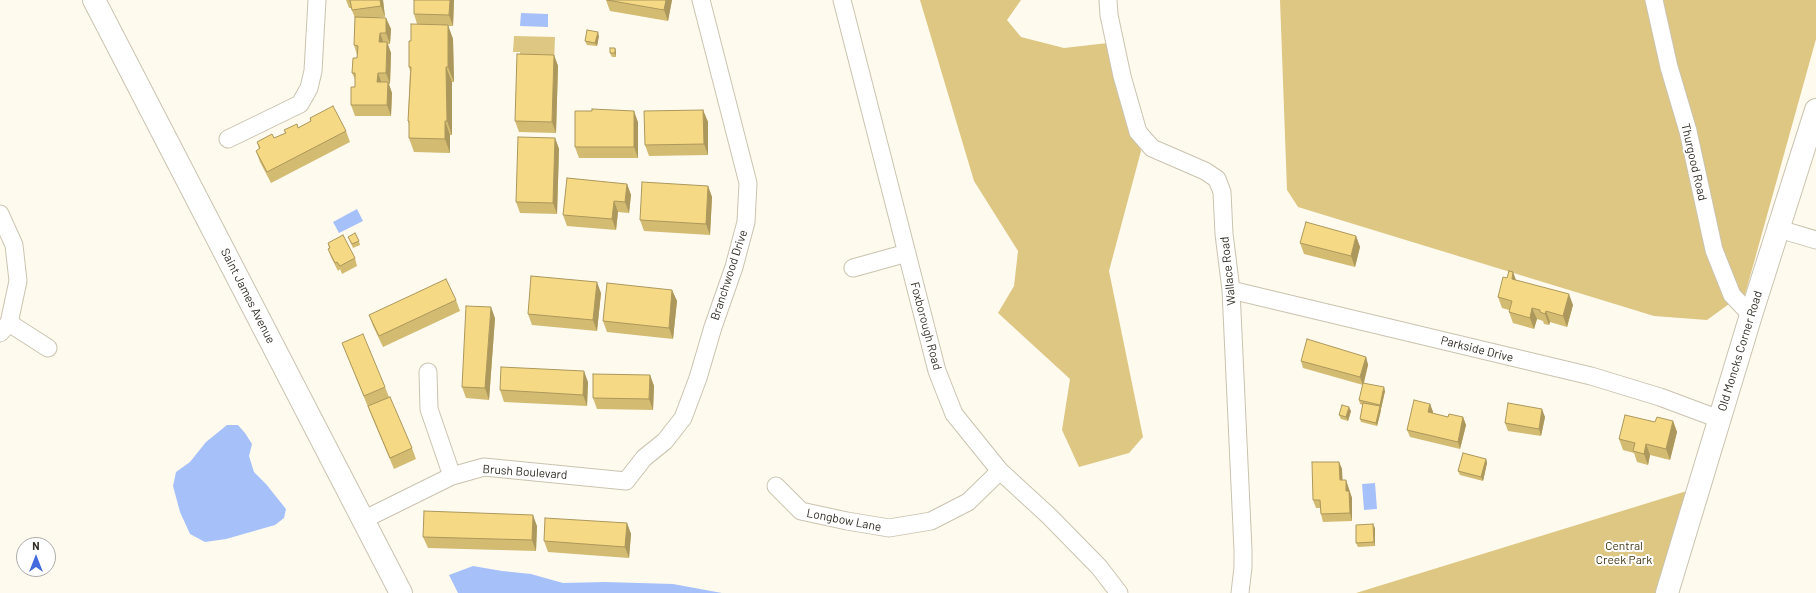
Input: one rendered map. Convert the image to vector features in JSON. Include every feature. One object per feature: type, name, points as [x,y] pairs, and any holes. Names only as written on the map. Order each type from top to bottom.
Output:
[{"type":"main road","name":"Saint James Avenue","points":[[94,0],[401,593]]},
{"type":"main road","name":"Old Moncks Corner Road","points":[[1667,593],[1751,314],[1816,110]]},
{"type":"street","points":[[228,139],[300,104],[309,88],[313,71],[317,0]]},
{"type":"street","name":"Branchwood Drive","points":[[626,481],[644,458],[665,441],[683,418],[698,378],[713,327],[734,267],[746,222],[748,183],[701,0]]},
{"type":"street","name":"Foxborough Road","points":[[842,0],[937,371],[954,414],[1000,471],[1049,516],[1088,556],[1119,593]]},
{"type":"street","name":"Wallace Road","points":[[1108,0],[1109,15],[1122,76],[1138,132],[1152,148],[1204,170],[1217,179],[1222,192],[1224,234],[1231,290],[1243,567],[1240,593]]},
{"type":"street","name":"Thurgood Road","points":[[1654,0],[1668,67],[1688,130],[1714,250],[1732,295],[1751,314]]},
{"type":"street","points":[[0,214],[14,245],[18,281],[4,328],[48,348]]},
{"type":"street","points":[[1779,229],[1816,240]]},
{"type":"street","points":[[853,268],[907,253]]},
{"type":"street","name":"Parkside Drive","points":[[1231,290],[1590,376],[1660,397],[1719,419]]},
{"type":"street","points":[[428,372],[429,409],[452,476]]},
{"type":"street","name":"Brush Boulevard","points":[[363,520],[452,476],[484,467],[626,481]]},
{"type":"street","name":"Longbow Lane","points":[[776,486],[801,511],[889,528],[931,521],[938,518],[968,502],[1000,471]]},
{"type":"green space","points":[[920,0],[1021,0],[1007,20],[1021,37],[1064,48],[1108,43],[1141,151],[1109,271],[1143,437],[1129,453],[1079,467],[1062,430],[1070,379],[998,313],[1014,286],[1018,251],[974,181]]},
{"type":"green space","points":[[1280,0],[1816,0],[1816,39],[1741,309],[1729,304],[1707,320],[1654,316],[1298,207],[1287,190]]},
{"type":"green space","points":[[514,36],[555,37],[554,62],[520,61],[520,52],[513,52]]},
{"type":"green space","name":"Central Creek Park","points":[[1690,490],[1659,593],[1356,593]]},
{"type":"water","points":[[521,13],[548,14],[548,27],[520,26]]},
{"type":"water","points":[[357,209],[363,221],[339,233],[333,222]]},
{"type":"water","points":[[227,425],[238,425],[245,433],[252,444],[249,456],[254,472],[266,484],[286,509],[284,518],[275,525],[226,539],[205,542],[190,534],[180,512],[173,486],[176,472],[190,462],[206,442]]},
{"type":"water","points":[[1375,483],[1377,509],[1364,510],[1362,484]]},
{"type":"water","points":[[473,566],[531,574],[563,583],[605,582],[673,584],[722,593],[458,593],[449,575]]},
{"type":"building","points":[[350,0],[380,0],[381,6],[352,10]]},
{"type":"building","points":[[414,0],[450,0],[449,15],[414,14]]},
{"type":"building","points":[[607,0],[666,0],[664,10]]},
{"type":"building","points":[[355,17],[386,18],[386,33],[380,33],[379,42],[387,42],[386,73],[378,73],[377,82],[388,82],[387,105],[351,105],[351,87],[355,87],[355,73],[352,73],[353,58],[357,58],[358,46],[354,45]]},
{"type":"building","points":[[411,24],[448,25],[448,67],[446,67],[447,121],[445,121],[445,139],[409,138],[408,121],[411,67],[409,67],[409,41],[411,41]]},
{"type":"building","points":[[587,30],[598,32],[595,43],[585,41]]},
{"type":"building","points":[[610,48],[615,48],[615,53],[610,53]]},
{"type":"building","points":[[517,54],[554,55],[552,122],[515,121]]},
{"type":"building","points":[[333,106],[346,131],[267,172],[256,151],[260,148],[257,142],[272,134],[274,138],[286,133],[284,130],[297,124],[298,128],[311,121],[310,118]]},
{"type":"building","points":[[592,109],[634,111],[634,147],[575,147],[575,111],[592,111]]},
{"type":"building","points":[[703,110],[704,144],[645,145],[644,111]]},
{"type":"building","points":[[518,137],[555,138],[553,203],[516,202]]},
{"type":"building","points":[[567,178],[627,184],[625,202],[614,201],[612,219],[563,215]]},
{"type":"building","points":[[642,182],[708,186],[706,224],[640,220]]},
{"type":"building","points":[[1306,222],[1356,236],[1351,256],[1300,243]]},
{"type":"building","points":[[355,233],[359,241],[352,244],[348,237]]},
{"type":"building","points":[[343,235],[355,258],[340,266],[337,262],[335,263],[328,249],[330,248],[328,243]]},
{"type":"building","points":[[1509,271],[1513,272],[1512,279],[1569,294],[1563,316],[1546,311],[1545,314],[1540,312],[1540,310],[1532,308],[1530,318],[1509,312],[1512,301],[1498,297],[1503,277],[1507,278]]},
{"type":"building","points":[[531,276],[597,282],[593,320],[528,314]]},
{"type":"building","points":[[446,279],[456,300],[379,336],[369,315]]},
{"type":"building","points":[[607,283],[672,290],[669,328],[603,321]]},
{"type":"building","points":[[466,306],[491,307],[485,388],[462,387]]},
{"type":"building","points":[[363,334],[385,387],[364,396],[342,343]]},
{"type":"building","points":[[1307,339],[1366,357],[1360,377],[1301,361]]},
{"type":"building","points":[[501,367],[584,371],[583,395],[500,390]]},
{"type":"building","points":[[593,374],[650,375],[649,399],[593,398]]},
{"type":"building","points":[[1363,383],[1384,387],[1380,405],[1359,400]]},
{"type":"building","points":[[390,397],[412,448],[390,458],[368,406]]},
{"type":"building","points":[[1414,400],[1430,404],[1428,412],[1448,417],[1449,414],[1463,417],[1458,442],[1407,430]]},
{"type":"building","points":[[1363,403],[1380,406],[1376,423],[1360,419]]},
{"type":"building","points":[[1508,403],[1542,409],[1539,429],[1505,423]]},
{"type":"building","points":[[1342,405],[1349,407],[1346,417],[1339,415]]},
{"type":"building","points":[[1625,415],[1655,422],[1657,417],[1673,421],[1666,449],[1646,444],[1644,454],[1633,451],[1635,443],[1619,439]]},
{"type":"building","points":[[1463,453],[1486,459],[1481,477],[1458,471]]},
{"type":"building","points":[[1312,462],[1339,462],[1340,480],[1346,480],[1346,491],[1349,491],[1350,513],[1321,514],[1320,500],[1313,500]]},
{"type":"building","points":[[424,511],[533,515],[532,540],[423,537]]},
{"type":"building","points":[[545,518],[627,523],[625,547],[544,541]]},
{"type":"building","points":[[1373,524],[1374,542],[1356,543],[1356,525]]}]
